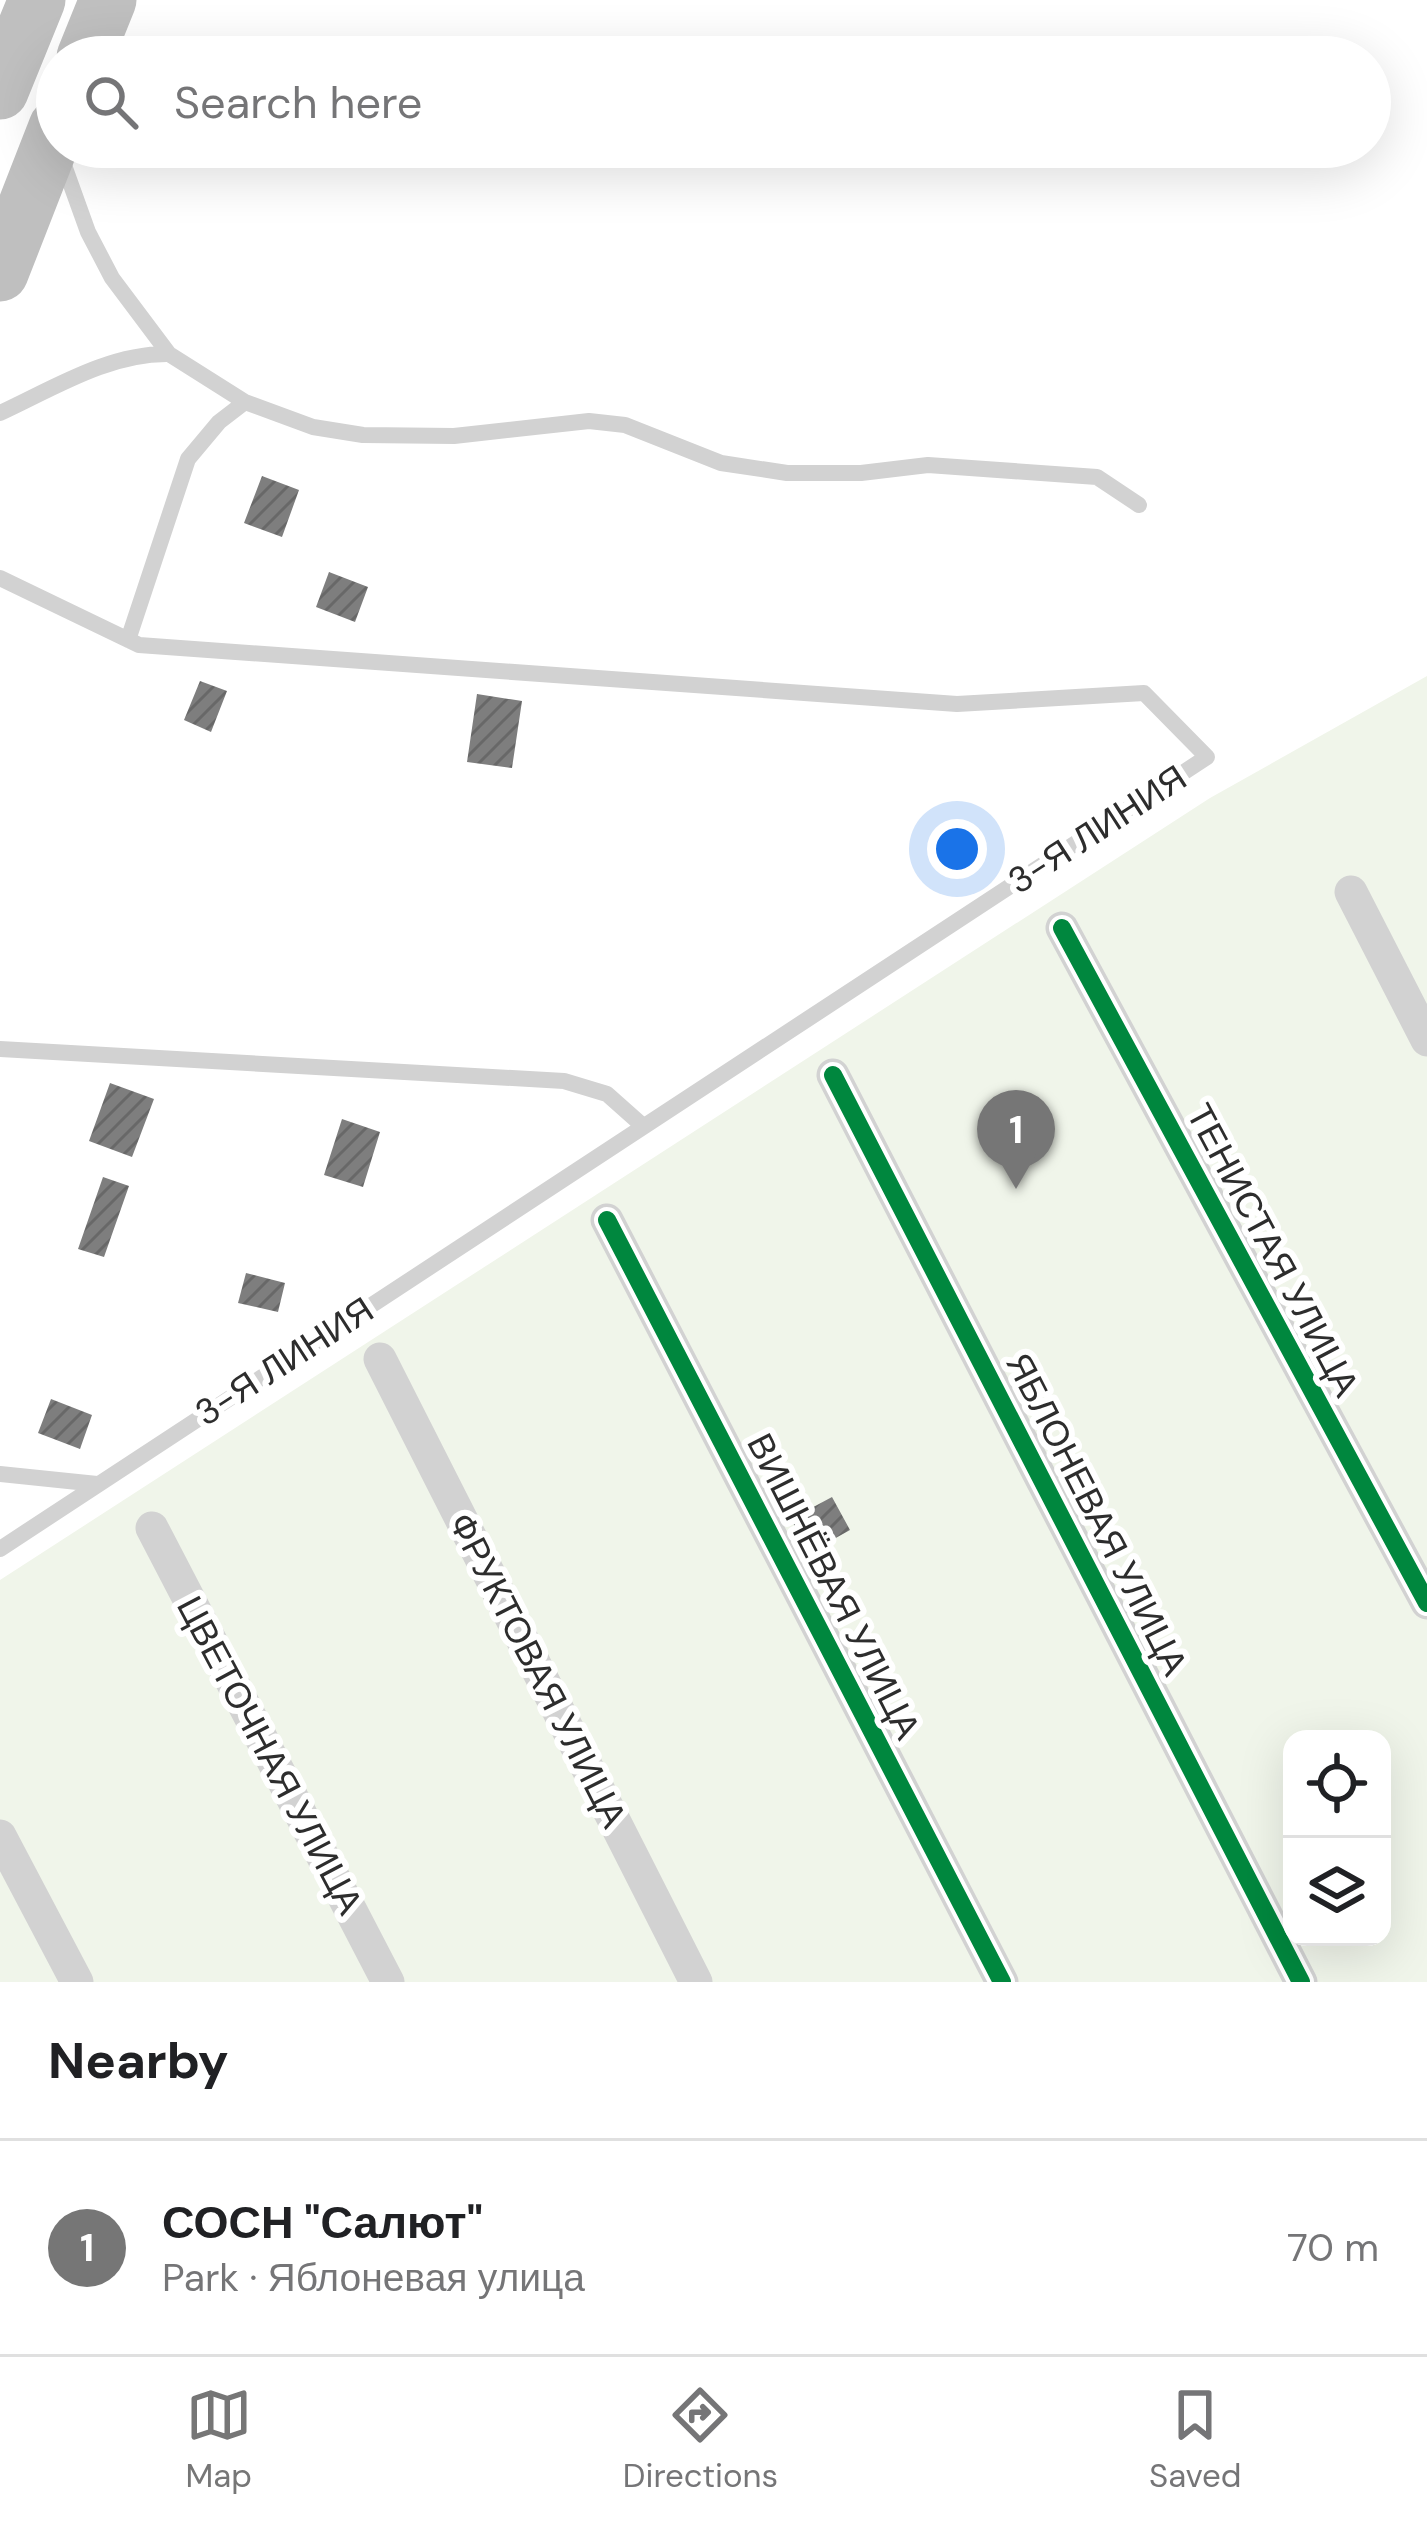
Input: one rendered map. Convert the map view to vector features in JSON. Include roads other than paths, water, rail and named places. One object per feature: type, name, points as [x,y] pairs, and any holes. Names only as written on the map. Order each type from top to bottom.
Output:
[{"type":"highway","points":[[0,91],[37,0]]},
{"type":"highway","points":[[93,36],[108,0]]},
{"type":"highway","points":[[0,273],[44,168]]},
{"type":"street","points":[[1352,892],[1427,1040]]},
{"type":"street","name":"ТЕНИСТАЯ УЛИЦА","points":[[1062,928],[1427,1603]]},
{"type":"street","name":"ЯБЛОНЕВАЯ УЛИЦА","points":[[833,1076],[1301,1982]]},
{"type":"street","name":"ВИШНЁВАЯ УЛИЦА","points":[[607,1220],[1002,1982]]},
{"type":"street","name":"ФРУКТОВАЯ УЛИЦА","points":[[380,1359],[696,1982]]},
{"type":"street","name":"ЦВЕТОЧНАЯ УЛИЦА","points":[[152,1528],[388,1982]]},
{"type":"street","points":[[0,1835],[77,1982]]},
{"type":"lane","points":[[66,168],[104,263],[169,354],[245,403],[313,427],[364,435],[454,436],[589,421],[626,425],[721,463],[788,473],[861,473],[928,465],[1096,477],[1139,505]]},
{"type":"lane","points":[[0,413],[103,365],[142,353],[169,354]]},
{"type":"lane","points":[[128,640],[188,459],[219,422],[245,403]]},
{"type":"lane","name":"3-Я ЛИНИЯ","points":[[0,578],[139,646],[957,704],[1144,693],[1207,757],[0,1550]]},
{"type":"lane","points":[[0,1048],[564,1081],[607,1094],[643,1126]]},
{"type":"lane","points":[[0,1474],[97,1484]]},
{"type":"place","name":"СОСН \"Салют\"","points":[[1016,1189]]}]
